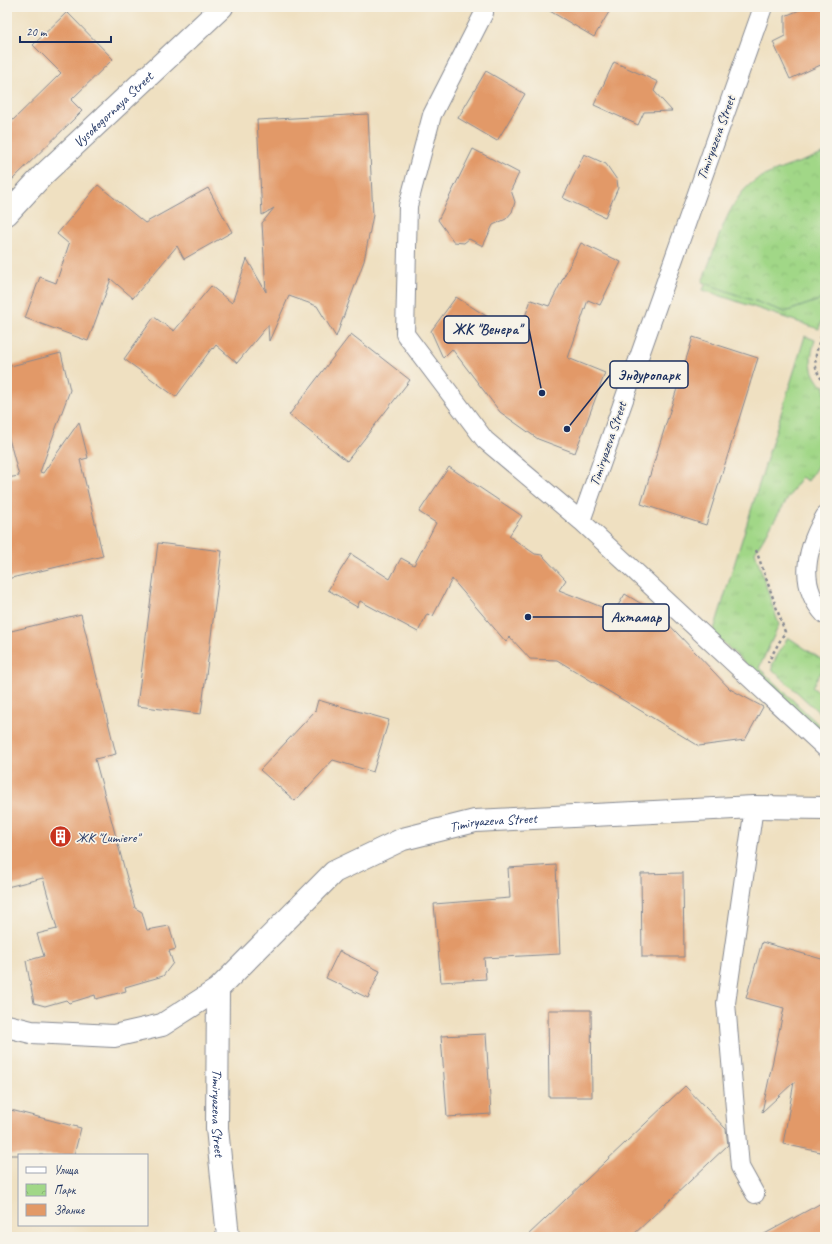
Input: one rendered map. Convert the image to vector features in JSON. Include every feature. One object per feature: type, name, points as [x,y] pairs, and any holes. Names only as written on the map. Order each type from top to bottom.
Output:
[{"type":"street","name":"Vysokogornaya Street","points":[[7,214],[43,175],[222,7]]},
{"type":"street","name":"Timiryazeva Street","points":[[7,1026],[30,1032],[114,1036],[162,1025],[218,989],[334,872],[403,839],[475,821],[754,807],[825,808]]},
{"type":"street","name":"Timiryazeva Street","points":[[218,989],[217,1128],[228,1237]]},
{"type":"lane","name":"Timiryazeva Street","points":[[581,521],[763,7]]},
{"type":"lane","points":[[484,13],[432,115],[408,206],[406,334],[485,440],[581,521],[825,748]]},
{"type":"lane","points":[[825,516],[814,534],[808,555],[808,589],[816,606],[825,615]]},
{"type":"lane","points":[[754,807],[726,1003],[740,1167],[754,1194]]},
{"type":"path","points":[[825,325],[816,355],[815,367],[819,376],[825,382]]},
{"type":"path","points":[[756,550],[785,632],[766,664]]},
{"type":"green space","points":[[825,153],[825,298],[785,312],[702,282],[723,226],[737,199],[746,188],[763,176]]},
{"type":"green space","points":[[706,283],[785,312],[825,298],[825,312],[819,329],[703,290]]},
{"type":"green space","points":[[805,336],[815,340],[811,358],[813,373],[820,384],[825,386],[825,454],[808,481],[801,477],[755,552],[779,625],[759,668],[820,726],[816,730],[713,633]]},
{"type":"green space","points":[[788,637],[825,662],[825,666],[812,687],[825,697],[825,718],[773,670],[772,665]]},
{"type":"building","points":[[543,7],[612,7],[594,37]]},
{"type":"building","points":[[807,7],[825,7],[825,63],[790,79],[773,42],[785,36],[785,16]]},
{"type":"building","points":[[67,12],[113,59],[71,100],[82,111],[7,185],[7,126],[61,73],[33,45]]},
{"type":"building","points":[[614,62],[658,82],[654,91],[672,111],[644,112],[638,125],[594,105]]},
{"type":"building","points":[[486,71],[525,94],[497,141],[458,118]]},
{"type":"building","points":[[368,114],[373,215],[364,261],[336,337],[317,306],[289,296],[269,341],[268,325],[237,363],[216,345],[213,349],[212,348],[176,397],[124,359],[154,317],[174,331],[211,286],[232,303],[247,259],[266,292],[262,223],[274,208],[262,215],[257,120]]},
{"type":"building","points":[[473,149],[519,173],[511,190],[515,202],[512,212],[506,219],[493,225],[483,246],[469,239],[464,243],[454,242],[438,220]]},
{"type":"building","points":[[584,154],[606,164],[617,180],[618,188],[605,217],[563,198]]},
{"type":"building","points":[[98,185],[145,223],[208,188],[232,232],[184,259],[177,246],[133,298],[111,279],[88,341],[25,318],[40,277],[56,283],[69,244],[57,234]]},
{"type":"building","points":[[581,243],[621,262],[600,305],[588,300],[568,358],[605,373],[575,453],[538,439],[500,412],[452,349],[443,358],[431,331],[456,297],[518,336],[531,300],[549,306]]},
{"type":"building","points":[[351,334],[410,380],[347,461],[289,415]]},
{"type":"building","points":[[693,337],[758,358],[706,525],[641,504]]},
{"type":"building","points":[[61,353],[70,390],[40,472],[43,473],[79,422],[88,458],[80,460],[103,556],[7,579],[7,478],[19,476],[7,431],[7,367]]},
{"type":"building","points":[[449,467],[522,516],[509,536],[535,554],[542,555],[566,580],[559,590],[614,612],[625,594],[660,615],[730,689],[763,707],[745,740],[699,746],[557,660],[530,659],[510,637],[506,642],[452,579],[433,616],[427,614],[418,632],[360,601],[357,607],[328,590],[351,554],[390,579],[401,558],[414,565],[436,523],[419,512]]},
{"type":"building","points":[[158,543],[222,551],[201,714],[137,706]]},
{"type":"building","points":[[81,614],[116,754],[95,759],[135,908],[142,912],[147,930],[169,926],[176,949],[169,951],[173,963],[163,976],[125,987],[126,991],[96,999],[95,995],[69,1003],[66,1000],[45,1006],[34,1003],[26,961],[44,956],[37,934],[57,929],[43,878],[7,887],[7,632]]},
{"type":"building","points":[[318,700],[389,720],[373,772],[333,760],[295,801],[260,770],[315,711]]},
{"type":"building","points":[[556,865],[560,954],[484,958],[486,979],[441,982],[434,904],[510,898],[508,868]]},
{"type":"building","points":[[683,873],[684,957],[642,957],[641,874]]},
{"type":"building","points":[[762,942],[825,960],[825,1153],[783,1144],[794,1082],[762,1112],[784,1008],[746,998]]},
{"type":"building","points":[[339,951],[380,971],[368,998],[326,978]]},
{"type":"building","points":[[548,1010],[591,1010],[592,1097],[549,1097]]},
{"type":"building","points":[[486,1034],[491,1114],[447,1117],[441,1036]]},
{"type":"building","points":[[685,1086],[726,1129],[728,1145],[631,1237],[526,1237]]},
{"type":"building","points":[[7,1109],[81,1128],[74,1154],[7,1155]]},
{"type":"building","points":[[825,1201],[825,1237],[759,1237]]},
{"type":"place","name":"ЖК \"Венера\"","points":[[542,393]]},
{"type":"place","name":"Эндуропарк","points":[[567,429]]},
{"type":"place","name":"Ахтамар","points":[[528,617]]},
{"type":"place","name":"ЖК \"Lumiere\"","points":[[61,837]]}]
